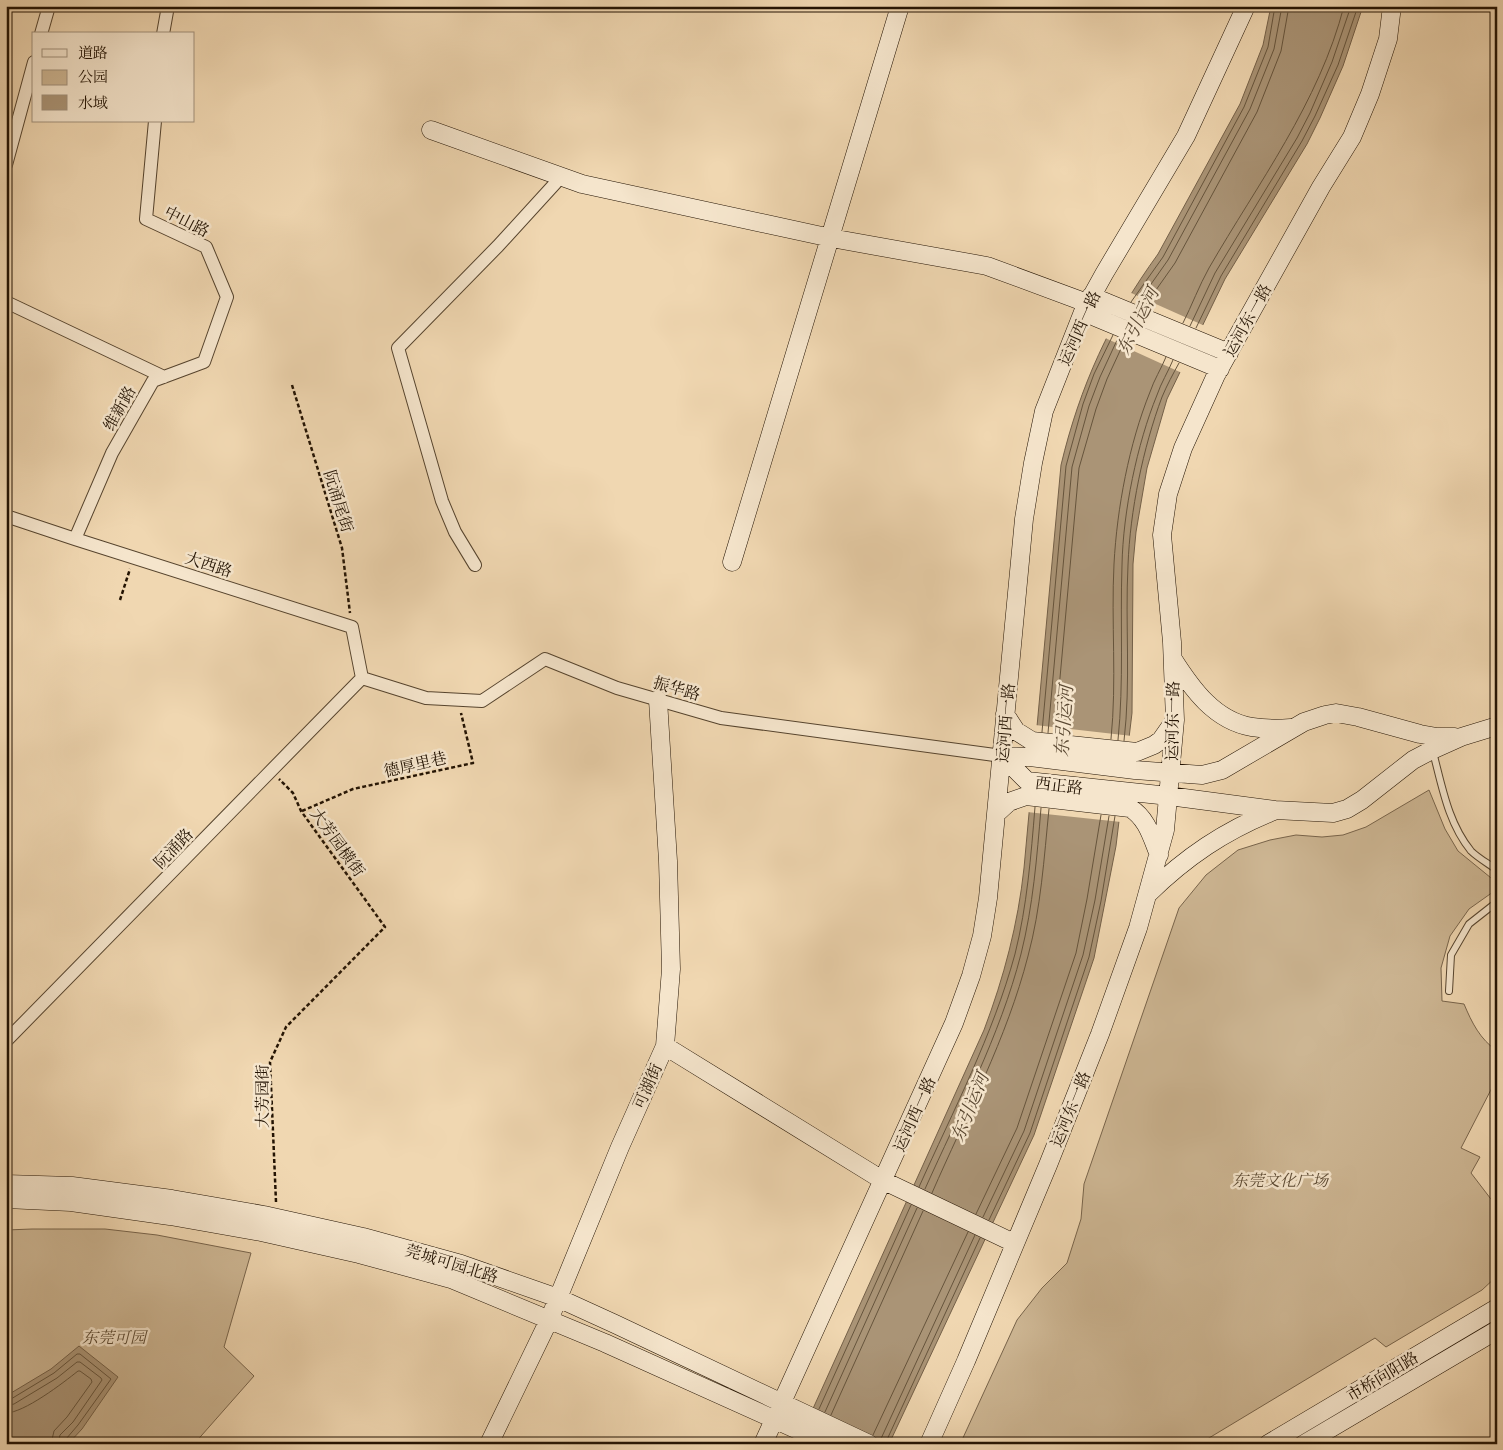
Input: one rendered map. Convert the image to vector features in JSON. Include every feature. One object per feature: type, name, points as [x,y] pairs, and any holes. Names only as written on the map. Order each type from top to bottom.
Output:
[{"type":"street","points":[[42,32],[49,6]]},
{"type":"street","points":[[163,32],[168,6]]},
{"type":"street","points":[[732,562],[900,6]]},
{"type":"street","name":"运河西一路","points":[[763,1444],[884,1181],[954,1023],[971,976],[982,936],[997,813],[1024,519],[1033,462],[1044,411],[1092,306],[1186,136],[1246,6]]},
{"type":"street","name":"运河东一路","points":[[929,1444],[1048,1165],[1100,1034],[1123,972],[1159,855],[1165,830],[1175,720],[1173,658],[1162,535],[1168,494],[1183,448],[1220,369],[1321,187],[1352,138],[1370,94],[1385,48],[1392,6]]},
{"type":"street","points":[[6,165],[32,69]]},
{"type":"street","name":"中山路","points":[[155,122],[146,219],[206,247],[227,297],[204,362],[164,377]]},
{"type":"street","points":[[431,130],[582,184],[831,238],[987,266],[1092,306],[1200,341],[1229,353]]},
{"type":"street","points":[[475,565],[456,532],[442,501],[398,348],[498,246],[561,177]]},
{"type":"street","name":"维新路","points":[[6,302],[164,377]]},
{"type":"street","points":[[1092,306],[1191,357],[1220,369]]},
{"type":"street","name":"维新路","points":[[75,539],[112,453],[153,381],[164,377]]},
{"type":"street","name":"大西路","points":[[6,516],[352,627]]},
{"type":"street","points":[[352,627],[362,678]]},
{"type":"street","points":[[1173,658],[1187,681],[1200,697],[1222,715],[1237,723],[1252,727],[1292,728]]},
{"type":"street","name":"振华路","points":[[362,678],[426,698],[482,701],[545,659],[617,688],[721,718],[1002,756]]},
{"type":"street","name":"阮涌路","points":[[6,1042],[362,678]]},
{"type":"street","name":"可湖街","points":[[489,1444],[549,1320],[620,1147],[665,1046],[671,969],[668,861],[658,700]]},
{"type":"street","name":"西正路","points":[[1460,737],[1437,737],[1420,734],[1336,713],[1315,718],[1292,728],[1213,774],[1202,775],[1135,770],[1031,749],[1002,756],[1026,788],[1131,801],[1169,796],[1275,810],[1333,813],[1347,809],[1362,800],[1413,760],[1460,737],[1497,726]]},
{"type":"street","points":[[1005,714],[1031,749],[1137,752],[1146,750],[1161,740],[1175,720]]},
{"type":"street","points":[[997,813],[1026,788]]},
{"type":"street","points":[[1131,801],[1136,812],[1145,823],[1159,855]]},
{"type":"street","points":[[1148,894],[1174,869],[1215,840],[1232,829],[1275,810]]},
{"type":"street","points":[[665,1046],[884,1181],[1014,1243]]},
{"type":"street","name":"莞城可园北路","points":[[6,1184],[72,1186],[172,1199],[276,1218],[363,1237],[461,1264],[558,1298],[782,1403],[828,1444]]},
{"type":"street","name":"莞城可园北路","points":[[6,1200],[71,1202],[170,1216],[297,1240],[359,1254],[451,1279],[605,1343],[775,1420],[801,1421],[869,1444]]},
{"type":"street","name":"市桥向阳路","points":[[1268,1444],[1497,1308]]},
{"type":"street","name":"市桥向阳路","points":[[1304,1444],[1496,1331]]},
{"type":"lane","points":[[1432,750],[1450,816],[1472,852],[1497,870]]},
{"type":"lane","points":[[1448,991],[1451,955],[1468,924],[1497,902]]},
{"type":"path","name":"阮涌尾街","points":[[292,385],[342,548],[352,627]]},
{"type":"path","points":[[120,600],[134,558]]},
{"type":"path","name":"德厚里巷","points":[[302,811],[352,790],[473,763],[457,700]]},
{"type":"path","name":"大芳园横街","points":[[271,771],[293,793],[302,811],[385,927]]},
{"type":"path","name":"大芳园街","points":[[276,1218],[270,1062],[286,1027],[385,927]]},
{"type":"green space","name":"东莞文化广场","points":[[1429,790],[1445,829],[1458,851],[1496,882],[1497,886],[1493,892],[1469,909],[1450,936],[1441,968],[1442,1001],[1464,1004],[1477,1030],[1497,1051],[1497,1078],[1461,1148],[1480,1157],[1471,1173],[1497,1207],[1497,1276],[1482,1290],[1386,1347],[1375,1338],[1199,1444],[969,1444],[962,1440],[1017,1320],[1042,1288],[1067,1263],[1081,1219],[1084,1184],[1179,908],[1206,875],[1238,850],[1270,840],[1296,835],[1322,837],[1343,835],[1366,827]]},
{"type":"green space","name":"东莞可园","points":[[105,1229],[157,1235],[251,1253],[224,1347],[254,1376],[194,1444],[6,1444],[6,1230]]},
{"type":"water","name":"东引运河","points":[[1271,6],[1363,6],[1343,66],[1320,118],[1307,144],[1225,279],[1167,399],[1147,468],[1136,532],[1133,564],[1132,713],[1116,846],[1094,958],[1034,1135],[889,1444],[797,1444],[984,1030],[1004,970],[1014,930],[1024,868],[1061,465],[1077,408],[1111,329],[1158,254],[1240,104],[1263,45]]},
{"type":"water","points":[[79,1346],[118,1377],[82,1429],[68,1444],[6,1444],[6,1396],[51,1369]]},
{"type":"pier","points":[[1129,292],[1205,326],[1182,373],[1103,337]]},
{"type":"pier","points":[[1035,725],[1132,736],[1121,822],[1027,812]]}]
